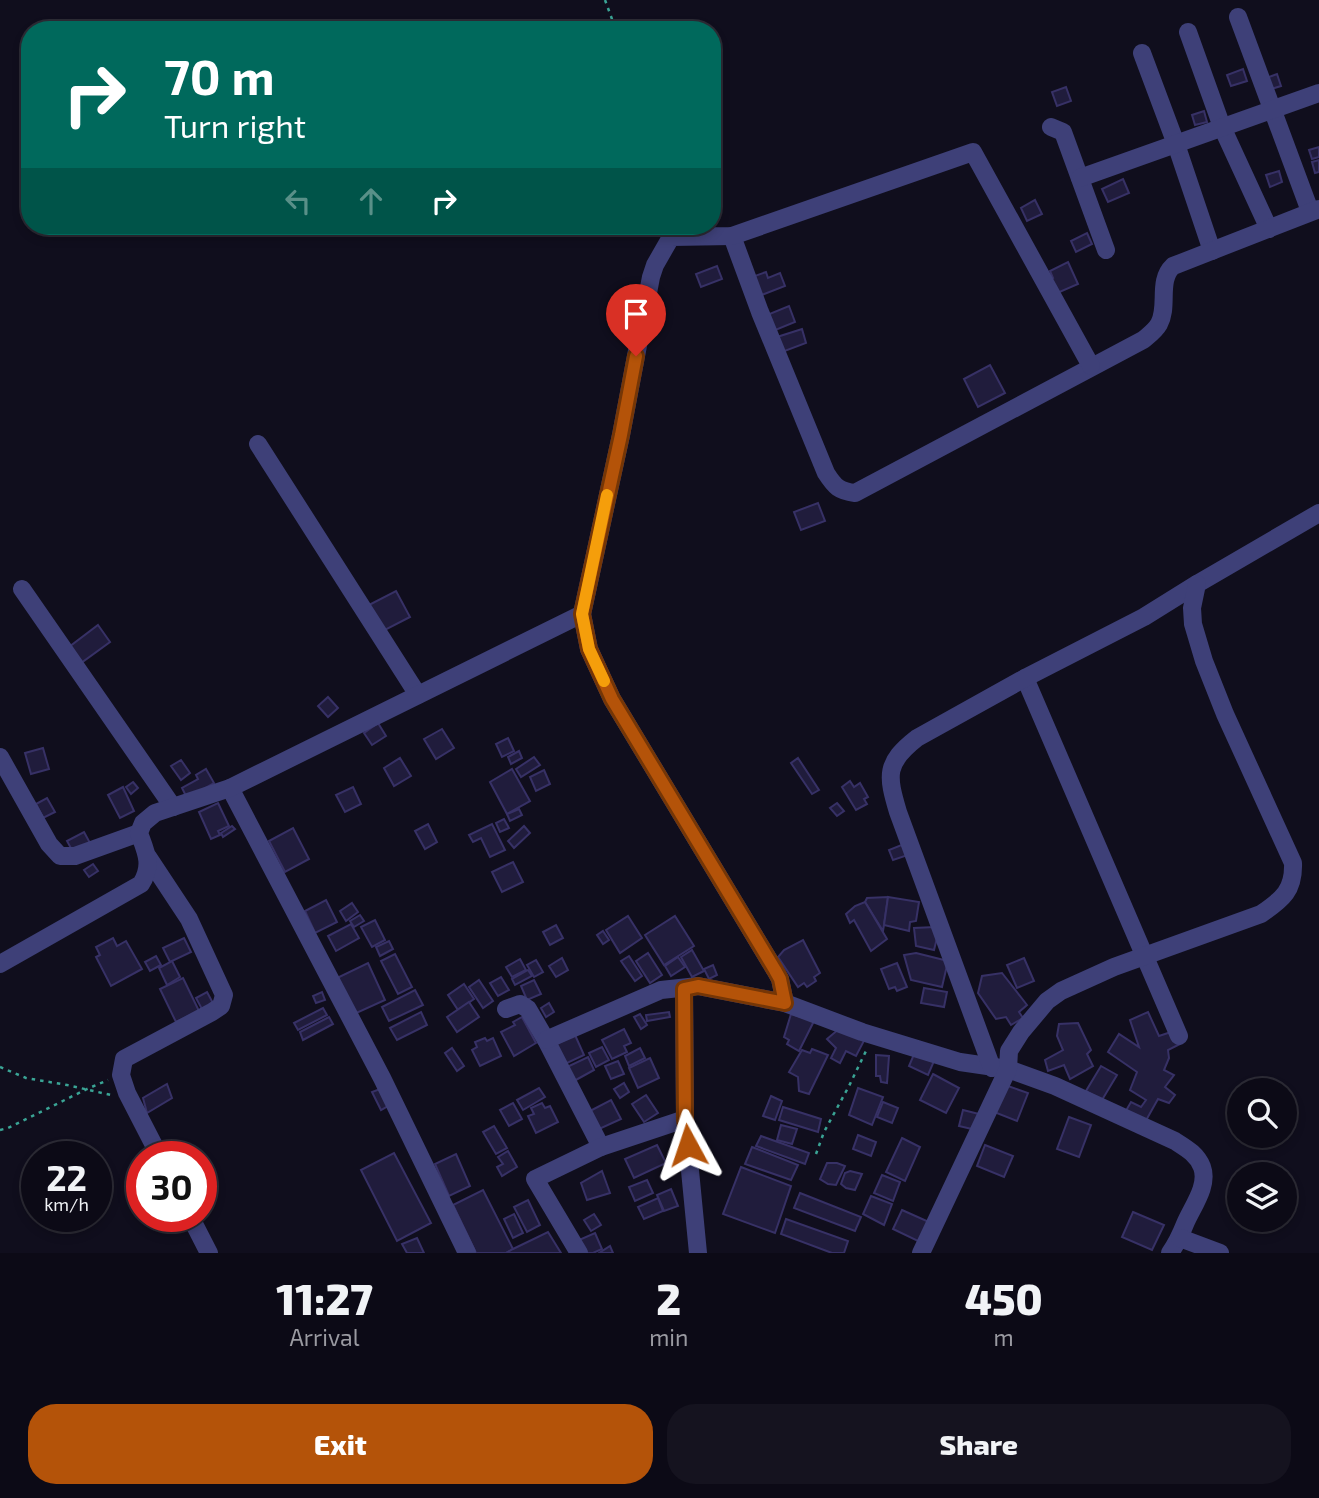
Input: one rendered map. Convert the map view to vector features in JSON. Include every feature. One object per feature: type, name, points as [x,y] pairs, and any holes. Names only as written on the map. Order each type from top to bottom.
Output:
[{"type":"street","points":[[732,236],[826,473],[833,484],[843,492],[855,493],[1143,340],[1154,332],[1160,323],[1165,280],[1167,272],[1173,267],[1315,210],[1272,109],[1238,17]]},
{"type":"street","points":[[1188,32],[1222,127],[1269,229]]},
{"type":"street","points":[[1142,53],[1212,251]]},
{"type":"street","points":[[1080,178],[1319,93]]},
{"type":"street","points":[[1051,127],[1063,132],[1106,250]]},
{"type":"street","points":[[785,1003],[780,979],[775,970],[612,699],[589,649],[582,614],[655,265],[671,237],[732,236],[973,152],[1091,366]]},
{"type":"street","points":[[258,444],[418,695]]},
{"type":"street","points":[[1000,1069],[898,812],[890,784],[894,760],[917,738],[1025,678],[1144,617],[1319,513]]},
{"type":"street","points":[[921,1253],[1009,1051],[1047,1001],[1061,991],[1144,956],[1261,914],[1288,891],[1294,877],[1293,863],[1225,714],[1204,661],[1193,624],[1192,608],[1197,584]]},
{"type":"street","points":[[22,589],[173,807]]},
{"type":"street","points":[[152,1141],[132,1104],[121,1075],[124,1059],[212,1012],[220,1006],[224,995],[189,919],[148,857],[139,832],[143,823],[155,813],[230,788],[582,614]]},
{"type":"street","points":[[1025,678],[1179,1036]]},
{"type":"street","points":[[0,757],[49,844],[60,856],[75,856],[139,832]]},
{"type":"street","points":[[230,788],[382,1079],[467,1253]]},
{"type":"street","points":[[0,964],[141,884],[148,874],[148,857]]},
{"type":"street","points":[[547,1040],[660,990],[698,986],[785,1003],[871,1035],[960,1062],[1000,1069],[1055,1086],[1175,1141],[1193,1153],[1203,1169],[1203,1182],[1175,1245],[1220,1253]]},
{"type":"street","points":[[684,989],[685,1119],[698,1253]]},
{"type":"street","points":[[506,1009],[520,1004],[528,1009],[547,1040],[601,1147]]},
{"type":"street","points":[[579,1253],[535,1179],[601,1147],[685,1119]]},
{"type":"street","points":[[198,1232],[209,1253]]},
{"type":"path","points":[[605,0],[613,21]]},
{"type":"path","points":[[816,1154],[824,1132],[865,1056],[871,1035]]},
{"type":"path","points":[[0,1067],[26,1078],[103,1092],[132,1104]]},
{"type":"path","points":[[0,1130],[121,1075]]},
{"type":"building","points":[[1243,69],[1247,81],[1231,86],[1227,75]]},
{"type":"building","points":[[1277,74],[1281,86],[1268,90],[1264,79]]},
{"type":"building","points":[[1066,87],[1071,101],[1057,106],[1052,92]]},
{"type":"building","points":[[1204,111],[1207,122],[1195,125],[1192,115]]},
{"type":"building","points":[[1319,147],[1319,157],[1312,159],[1309,150]]},
{"type":"building","points":[[1319,160],[1319,172],[1315,173],[1312,162]]},
{"type":"building","points":[[1279,171],[1282,182],[1270,187],[1266,175]]},
{"type":"building","points":[[1123,179],[1129,193],[1108,202],[1102,189]]},
{"type":"building","points":[[1035,200],[1042,214],[1027,221],[1021,208]]},
{"type":"building","points":[[1087,233],[1092,244],[1076,252],[1071,241]]},
{"type":"building","points":[[1068,262],[1078,284],[1055,294],[1049,280],[1053,278],[1050,271]]},
{"type":"building","points":[[717,266],[722,279],[701,287],[696,274]]},
{"type":"building","points":[[766,272],[768,278],[780,273],[785,286],[759,296],[752,277]]},
{"type":"building","points":[[789,306],[795,322],[773,331],[767,315]]},
{"type":"building","points":[[802,329],[806,343],[782,352],[777,337]]},
{"type":"building","points":[[990,365],[1005,393],[978,407],[964,379]]},
{"type":"building","points":[[818,503],[825,521],[801,530],[794,512]]},
{"type":"building","points":[[396,591],[410,617],[381,632],[367,606]]},
{"type":"building","points":[[98,625],[110,642],[81,663],[69,647]]},
{"type":"building","points":[[328,697],[338,708],[328,717],[318,706]]},
{"type":"building","points":[[378,723],[386,736],[372,745],[364,733]]},
{"type":"building","points":[[442,729],[454,748],[436,759],[424,739]]},
{"type":"building","points":[[508,738],[514,751],[502,757],[496,744]]},
{"type":"building","points":[[43,748],[49,769],[31,774],[25,753]]},
{"type":"building","points":[[519,751],[522,758],[511,764],[508,757]]},
{"type":"building","points":[[534,757],[540,765],[521,777],[516,769]]},
{"type":"building","points":[[400,758],[411,776],[394,786],[384,768]]},
{"type":"building","points":[[798,758],[819,790],[812,794],[791,763]]},
{"type":"building","points":[[181,760],[190,773],[181,780],[171,766]]},
{"type":"building","points":[[206,769],[214,783],[187,798],[182,788],[198,779],[196,775]]},
{"type":"building","points":[[512,769],[530,801],[507,814],[490,782]]},
{"type":"building","points":[[544,770],[550,784],[536,791],[530,777]]},
{"type":"building","points":[[850,781],[854,787],[860,783],[868,797],[864,799],[867,804],[856,810],[842,787]]},
{"type":"building","points":[[133,782],[138,788],[131,794],[126,787]]},
{"type":"building","points":[[123,787],[134,811],[120,818],[108,795]]},
{"type":"building","points":[[353,787],[361,804],[345,812],[336,795]]},
{"type":"building","points":[[47,798],[55,812],[43,818],[36,804]]},
{"type":"building","points":[[218,803],[229,826],[218,831],[220,835],[211,839],[199,812]]},
{"type":"building","points":[[837,803],[844,811],[837,816],[830,808]]},
{"type":"building","points":[[519,809],[522,815],[510,821],[507,814]]},
{"type":"building","points":[[504,819],[509,828],[500,832],[496,823]]},
{"type":"building","points":[[428,824],[437,842],[425,849],[415,831]]},
{"type":"building","points":[[492,824],[505,850],[490,857],[481,838],[473,842],[469,835]]},
{"type":"building","points":[[232,826],[235,829],[223,837],[221,833]]},
{"type":"building","points":[[524,826],[530,833],[514,848],[508,841]]},
{"type":"building","points":[[293,828],[309,859],[285,872],[269,841]]},
{"type":"building","points":[[84,832],[90,843],[73,852],[67,841]]},
{"type":"building","points":[[904,844],[908,855],[893,860],[889,850]]},
{"type":"building","points":[[513,862],[523,882],[502,892],[492,872]]},
{"type":"building","points":[[93,864],[98,871],[89,877],[84,870]]},
{"type":"building","points":[[888,897],[883,931],[865,902],[867,898]]},
{"type":"building","points":[[888,897],[919,902],[916,921],[910,922],[909,931],[884,925]]},
{"type":"building","points":[[326,900],[337,922],[315,933],[305,911]]},
{"type":"building","points":[[865,902],[887,939],[871,951],[854,920],[850,923],[846,914]]},
{"type":"building","points":[[352,903],[358,912],[346,921],[340,911]]},
{"type":"building","points":[[360,915],[364,921],[354,927],[350,921]]},
{"type":"building","points":[[628,916],[642,938],[620,953],[606,930]]},
{"type":"building","points":[[675,916],[694,946],[664,965],[645,935]]},
{"type":"building","points":[[375,920],[385,940],[372,947],[361,927]]},
{"type":"building","points":[[351,924],[359,938],[336,951],[328,936]]},
{"type":"building","points":[[556,925],[563,938],[550,945],[543,932]]},
{"type":"building","points":[[935,927],[937,938],[934,950],[916,946],[914,928]]},
{"type":"building","points":[[603,931],[609,940],[603,944],[597,935]]},
{"type":"building","points":[[113,938],[117,946],[126,941],[142,969],[111,986],[96,957],[100,955],[96,947]]},
{"type":"building","points":[[184,938],[191,952],[170,962],[163,948]]},
{"type":"building","points":[[803,940],[820,973],[814,977],[816,981],[807,987],[804,983],[798,987],[778,957],[784,950]]},
{"type":"building","points":[[389,941],[393,949],[380,956],[376,947]]},
{"type":"building","points":[[692,950],[704,971],[692,977],[681,957]]},
{"type":"building","points":[[648,953],[662,975],[650,983],[636,961]]},
{"type":"building","points":[[916,953],[948,961],[942,987],[911,980],[904,955]]},
{"type":"building","points":[[395,954],[412,987],[398,994],[381,961]]},
{"type":"building","points":[[156,956],[161,965],[150,971],[145,962]]},
{"type":"building","points":[[629,956],[642,976],[635,981],[621,961]]},
{"type":"building","points":[[678,957],[685,967],[671,976],[665,966]]},
{"type":"building","points":[[562,958],[568,970],[556,977],[549,966]]},
{"type":"building","points":[[1024,958],[1034,981],[1017,988],[1007,965]]},
{"type":"building","points":[[520,959],[526,970],[512,977],[506,967]]},
{"type":"building","points":[[536,960],[543,972],[534,977],[527,965]]},
{"type":"building","points":[[172,961],[180,977],[167,985],[159,968]]},
{"type":"building","points":[[368,963],[385,1000],[352,1015],[335,979]]},
{"type":"building","points":[[897,963],[907,987],[897,991],[895,987],[889,989],[881,969]]},
{"type":"building","points":[[713,965],[717,975],[709,979],[704,969]]},
{"type":"building","points":[[528,970],[532,976],[515,985],[512,979]]},
{"type":"building","points":[[1002,973],[1027,1005],[1019,1012],[1023,1018],[1011,1025],[1006,1017],[996,1019],[978,993],[982,976]]},
{"type":"building","points":[[501,977],[509,990],[498,996],[490,983]]},
{"type":"building","points":[[183,978],[199,1011],[176,1022],[160,989]]},
{"type":"building","points":[[479,980],[493,1001],[483,1008],[469,987]]},
{"type":"building","points":[[534,980],[541,994],[527,1000],[521,986]]},
{"type":"building","points":[[464,984],[474,999],[458,1010],[448,995]]},
{"type":"building","points":[[924,988],[947,992],[944,1007],[921,1003]]},
{"type":"building","points":[[415,990],[423,1005],[389,1021],[382,1007]]},
{"type":"building","points":[[207,992],[214,1005],[203,1011],[196,998]]},
{"type":"building","points":[[322,992],[325,1000],[316,1003],[313,996]]},
{"type":"building","points":[[469,1002],[479,1017],[457,1032],[447,1017]]},
{"type":"building","points":[[549,1003],[554,1012],[546,1017],[541,1008]]},
{"type":"building","points":[[323,1008],[327,1015],[298,1030],[294,1023]]},
{"type":"building","points":[[421,1012],[427,1025],[397,1040],[390,1028]]},
{"type":"building","points":[[669,1012],[670,1017],[647,1021],[646,1015]]},
{"type":"building","points":[[1148,1012],[1159,1036],[1174,1031],[1180,1044],[1168,1050],[1169,1058],[1164,1070],[1174,1075],[1165,1087],[1175,1095],[1169,1103],[1158,1099],[1144,1124],[1124,1114],[1131,1102],[1141,1107],[1146,1100],[1130,1090],[1137,1072],[1108,1052],[1119,1034],[1139,1047],[1130,1020]]},
{"type":"building","points":[[640,1014],[647,1025],[641,1029],[634,1017]]},
{"type":"building","points":[[791,1014],[814,1021],[799,1051],[787,1044],[789,1040],[784,1037]]},
{"type":"building","points":[[329,1017],[333,1024],[303,1040],[300,1032]]},
{"type":"building","points":[[522,1017],[536,1043],[514,1056],[501,1032],[515,1025],[513,1022]]},
{"type":"building","points":[[1078,1023],[1091,1050],[1087,1054],[1093,1066],[1070,1079],[1064,1065],[1048,1071],[1045,1060],[1063,1050],[1057,1036],[1059,1024]]},
{"type":"building","points":[[840,1028],[867,1035],[856,1056],[846,1051],[840,1063],[831,1058],[836,1048],[827,1039]]},
{"type":"building","points":[[624,1029],[631,1043],[624,1046],[627,1052],[612,1059],[602,1040]]},
{"type":"building","points":[[575,1035],[584,1055],[565,1064],[556,1044]]},
{"type":"building","points":[[485,1038],[487,1041],[493,1038],[501,1056],[480,1066],[472,1050],[477,1047],[475,1042]]},
{"type":"building","points":[[602,1047],[609,1060],[596,1067],[589,1053]]},
{"type":"building","points":[[452,1048],[464,1066],[457,1071],[445,1053]]},
{"type":"building","points":[[640,1048],[645,1058],[629,1066],[625,1056]]},
{"type":"building","points":[[812,1049],[828,1055],[809,1094],[799,1091],[798,1077],[789,1072],[802,1050],[810,1053]]},
{"type":"building","points":[[915,1052],[934,1061],[928,1075],[909,1066]]},
{"type":"building","points":[[876,1055],[889,1056],[887,1083],[881,1082],[880,1076],[876,1076]]},
{"type":"building","points":[[588,1057],[594,1070],[574,1081],[567,1067]]},
{"type":"building","points":[[650,1058],[659,1078],[638,1088],[629,1068]]},
{"type":"building","points":[[618,1061],[624,1074],[611,1079],[605,1066]]},
{"type":"building","points":[[1101,1066],[1117,1075],[1102,1100],[1086,1091]]},
{"type":"building","points":[[933,1074],[959,1088],[946,1113],[920,1100]]},
{"type":"building","points":[[624,1083],[629,1092],[620,1098],[614,1089]]},
{"type":"building","points":[[167,1084],[172,1098],[147,1113],[143,1098]]},
{"type":"building","points":[[1005,1085],[1028,1093],[1017,1121],[994,1112]]},
{"type":"building","points":[[539,1088],[545,1097],[523,1110],[517,1100]]},
{"type":"building","points":[[858,1088],[883,1097],[872,1125],[849,1115]]},
{"type":"building","points":[[380,1089],[388,1106],[381,1110],[372,1092]]},
{"type":"building","points":[[646,1095],[658,1113],[644,1122],[632,1104]]},
{"type":"building","points":[[771,1096],[782,1101],[775,1120],[763,1116]]},
{"type":"building","points":[[611,1100],[621,1119],[597,1130],[588,1112]]},
{"type":"building","points":[[883,1102],[898,1108],[892,1123],[877,1117]]},
{"type":"building","points":[[513,1103],[522,1119],[509,1126],[500,1110]]},
{"type":"building","points":[[542,1103],[545,1108],[550,1106],[558,1122],[536,1133],[528,1116],[534,1114],[531,1108]]},
{"type":"building","points":[[783,1107],[821,1119],[818,1132],[779,1120]]},
{"type":"building","points":[[963,1110],[979,1114],[976,1130],[959,1126]]},
{"type":"building","points":[[1069,1117],[1091,1125],[1079,1157],[1057,1149]]},
{"type":"building","points":[[781,1125],[797,1129],[792,1144],[777,1140]]},
{"type":"building","points":[[494,1126],[507,1148],[496,1154],[483,1132]]},
{"type":"building","points":[[858,1135],[876,1142],[871,1156],[853,1149]]},
{"type":"building","points":[[761,1136],[809,1153],[805,1164],[756,1146]]},
{"type":"building","points":[[902,1138],[920,1147],[905,1181],[886,1172]]},
{"type":"building","points":[[657,1145],[666,1163],[634,1178],[625,1159]]},
{"type":"building","points":[[985,1145],[1013,1156],[1004,1177],[977,1166]]},
{"type":"building","points":[[752,1147],[798,1165],[791,1180],[745,1164]]},
{"type":"building","points":[[508,1151],[517,1167],[502,1176],[497,1167],[503,1164],[498,1157]]},
{"type":"building","points":[[394,1153],[431,1223],[397,1241],[361,1170]]},
{"type":"building","points":[[456,1154],[470,1186],[449,1196],[435,1164]]},
{"type":"building","points":[[827,1163],[845,1166],[836,1185],[820,1179]]},
{"type":"building","points":[[741,1167],[791,1186],[775,1233],[723,1214]]},
{"type":"building","points":[[602,1171],[610,1193],[587,1200],[581,1183]]},
{"type":"building","points":[[850,1171],[862,1174],[855,1190],[841,1184],[845,1173]]},
{"type":"building","points":[[882,1175],[900,1182],[893,1201],[874,1193]]},
{"type":"building","points":[[647,1180],[653,1193],[635,1201],[629,1187]]},
{"type":"building","points":[[671,1189],[678,1206],[664,1211],[657,1195]]},
{"type":"building","points":[[483,1190],[513,1249],[506,1253],[476,1253],[453,1205]]},
{"type":"building","points":[[800,1193],[861,1217],[855,1231],[794,1208]]},
{"type":"building","points":[[871,1196],[892,1204],[884,1225],[863,1214]]},
{"type":"building","points":[[658,1198],[663,1211],[644,1219],[638,1207]]},
{"type":"building","points":[[528,1200],[540,1225],[527,1232],[514,1207]]},
{"type":"building","points":[[902,1210],[929,1222],[920,1242],[893,1229]]},
{"type":"building","points":[[1133,1212],[1164,1225],[1152,1250],[1122,1237]]},
{"type":"building","points":[[514,1214],[523,1233],[513,1238],[504,1219]]},
{"type":"building","points":[[594,1214],[601,1225],[591,1231],[584,1220]]},
{"type":"building","points":[[786,1219],[848,1241],[844,1253],[832,1253],[781,1234]]},
{"type":"building","points":[[548,1232],[561,1253],[506,1253],[513,1249]]},
{"type":"building","points":[[595,1233],[602,1249],[584,1253],[579,1240]]},
{"type":"building","points":[[417,1238],[424,1253],[407,1253],[402,1244]]},
{"type":"building","points":[[610,1246],[613,1253],[599,1253]]},
{"type":"slow traffic","points":[[604,681],[589,649],[582,614],[607,495]]},
{"type":"route","points":[[636,356],[582,614],[589,649],[612,699],[780,979],[785,1003],[698,986],[684,989],[683,1043],[688,1145]]}]
